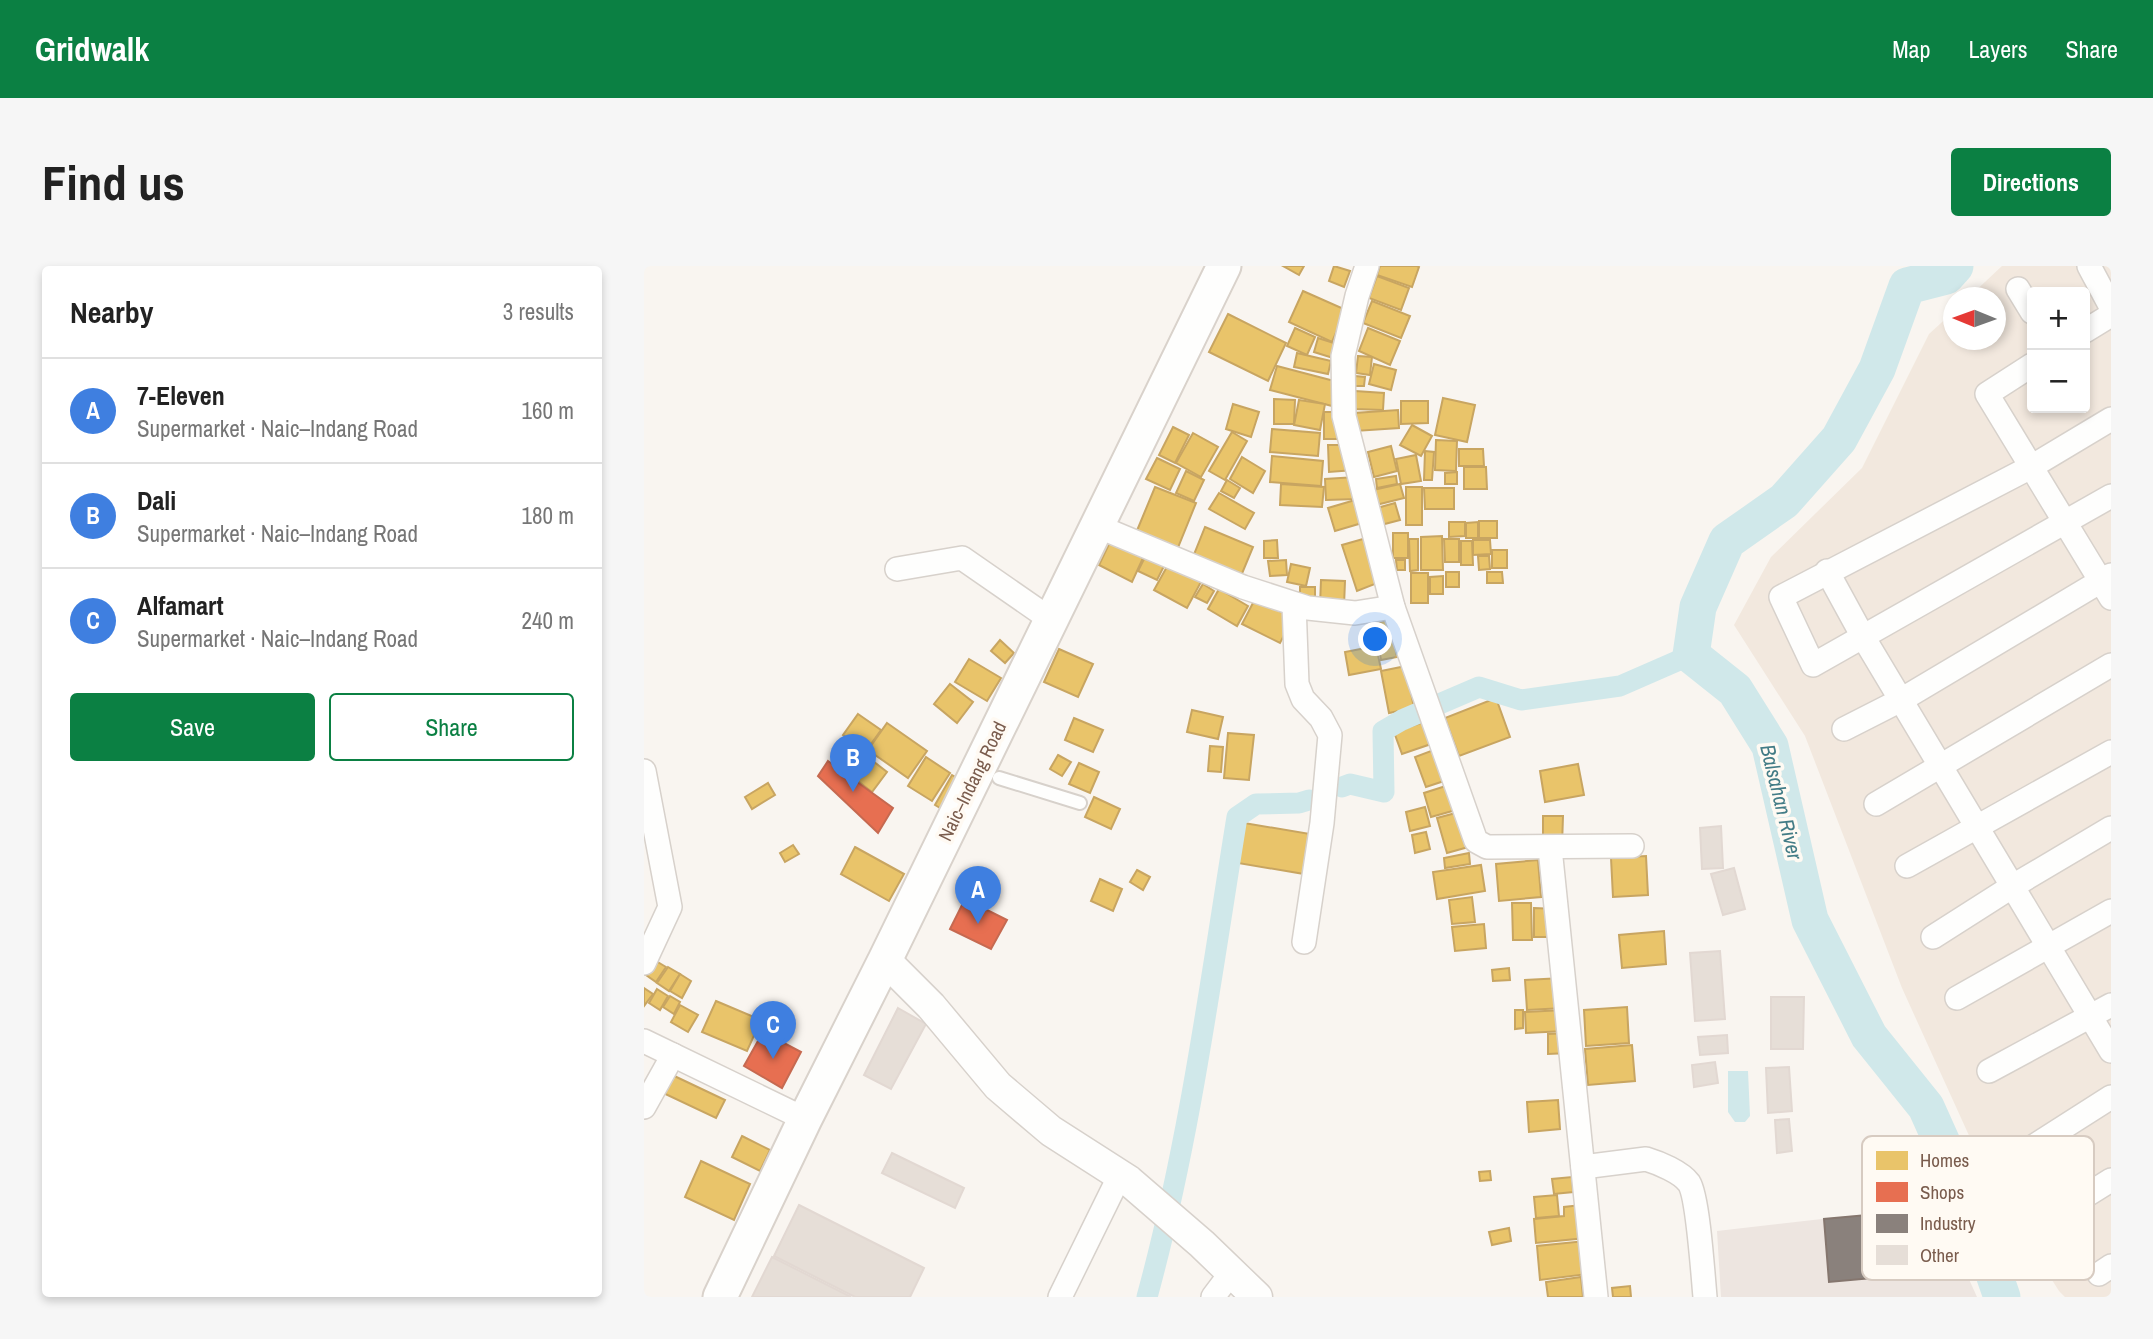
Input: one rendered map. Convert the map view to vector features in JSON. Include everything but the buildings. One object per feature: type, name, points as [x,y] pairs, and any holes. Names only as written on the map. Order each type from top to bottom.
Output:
[{"type":"main road","name":"Naic–Indang Road","points":[[720,1297],[885,960],[990,774],[1050,619],[1224,266]]},
{"type":"street","points":[[1367,266],[1343,356],[1344,416],[1392,607],[1476,841],[1487,847],[1632,846]]},
{"type":"street","points":[[2089,266],[2111,307]]},
{"type":"street","points":[[2018,289],[2027,304]]},
{"type":"street","points":[[2090,328],[2111,315]]},
{"type":"street","points":[[1844,729],[2108,585],[2066,523],[1987,394],[2027,368]]},
{"type":"street","points":[[2111,419],[2031,467],[1781,597],[1813,665],[2111,496]]},
{"type":"street","points":[[1097,526],[1243,587],[1308,608],[1355,613],[1392,607]]},
{"type":"street","points":[[897,569],[962,558],[1050,619]]},
{"type":"street","points":[[1828,571],[1862,635],[2111,1051]]},
{"type":"street","points":[[1294,604],[1297,684],[1303,699],[1321,718],[1329,735],[1322,824],[1304,942]]},
{"type":"street","points":[[1876,804],[2111,665]]},
{"type":"street","points":[[1907,866],[2111,752]]},
{"type":"street","points":[[644,771],[670,907],[644,963]]},
{"type":"street","points":[[1933,937],[2111,828]]},
{"type":"street","points":[[1550,848],[1596,1297]]},
{"type":"street","points":[[1957,998],[2111,911]]},
{"type":"street","points":[[885,960],[931,1006],[998,1086],[1051,1131],[1125,1178],[1202,1244],[1257,1297]]},
{"type":"street","points":[[1989,1071],[2111,1005]]},
{"type":"street","points":[[644,1041],[805,1119]]},
{"type":"street","points":[[644,1107],[673,1055]]},
{"type":"street","points":[[2050,1136],[2111,1097]]},
{"type":"street","points":[[1583,1167],[1646,1159],[1686,1180],[1691,1186],[1705,1297]]},
{"type":"street","points":[[1060,1297],[1125,1178]]},
{"type":"street","points":[[2094,1191],[2111,1180]]},
{"type":"street","points":[[1213,1297],[1231,1273]]},
{"type":"lane","points":[[990,774],[1080,803]]},
{"type":"shaded area","points":[[2002,266],[2111,266],[2111,1297],[2065,1297],[2052,1280],[2094,1280],[2094,1136],[1969,1136],[1902,988],[1805,736],[1734,625],[1771,557],[1862,468],[1929,334],[1943,321],[1943,350],[2006,350],[2006,287],[1980,287]]},
{"type":"shaded area","points":[[1862,1214],[1862,1280],[1969,1280],[1977,1297],[1721,1297],[1717,1231]]},
{"type":"water","points":[[1728,1071],[1748,1071],[1750,1116],[1745,1122],[1735,1122],[1728,1112]]},
{"type":"waterway","name":"Balsahan River","points":[[1939,1136],[1926,1107],[1869,1036],[1810,920],[1770,746],[1735,690],[1691,655],[1698,607],[1727,541],[1784,501],[1839,439],[1877,369],[1907,286],[1946,276],[1955,266]]},
{"type":"waterway","points":[[1342,787],[1350,784],[1384,792],[1383,731],[1479,687],[1521,700],[1620,686],[1691,655]]},
{"type":"waterway","points":[[1147,1297],[1188,1118],[1237,817],[1256,804],[1299,803],[1309,800]]},
{"type":"waterway","name":"Balsahan River","points":[[1996,1280],[2002,1297]]},
{"type":"place","name":"Dali","points":[[853,792]]},
{"type":"place","name":"7-Eleven","points":[[978,924]]},
{"type":"place","name":"Alfamart","points":[[773,1059]]}]
